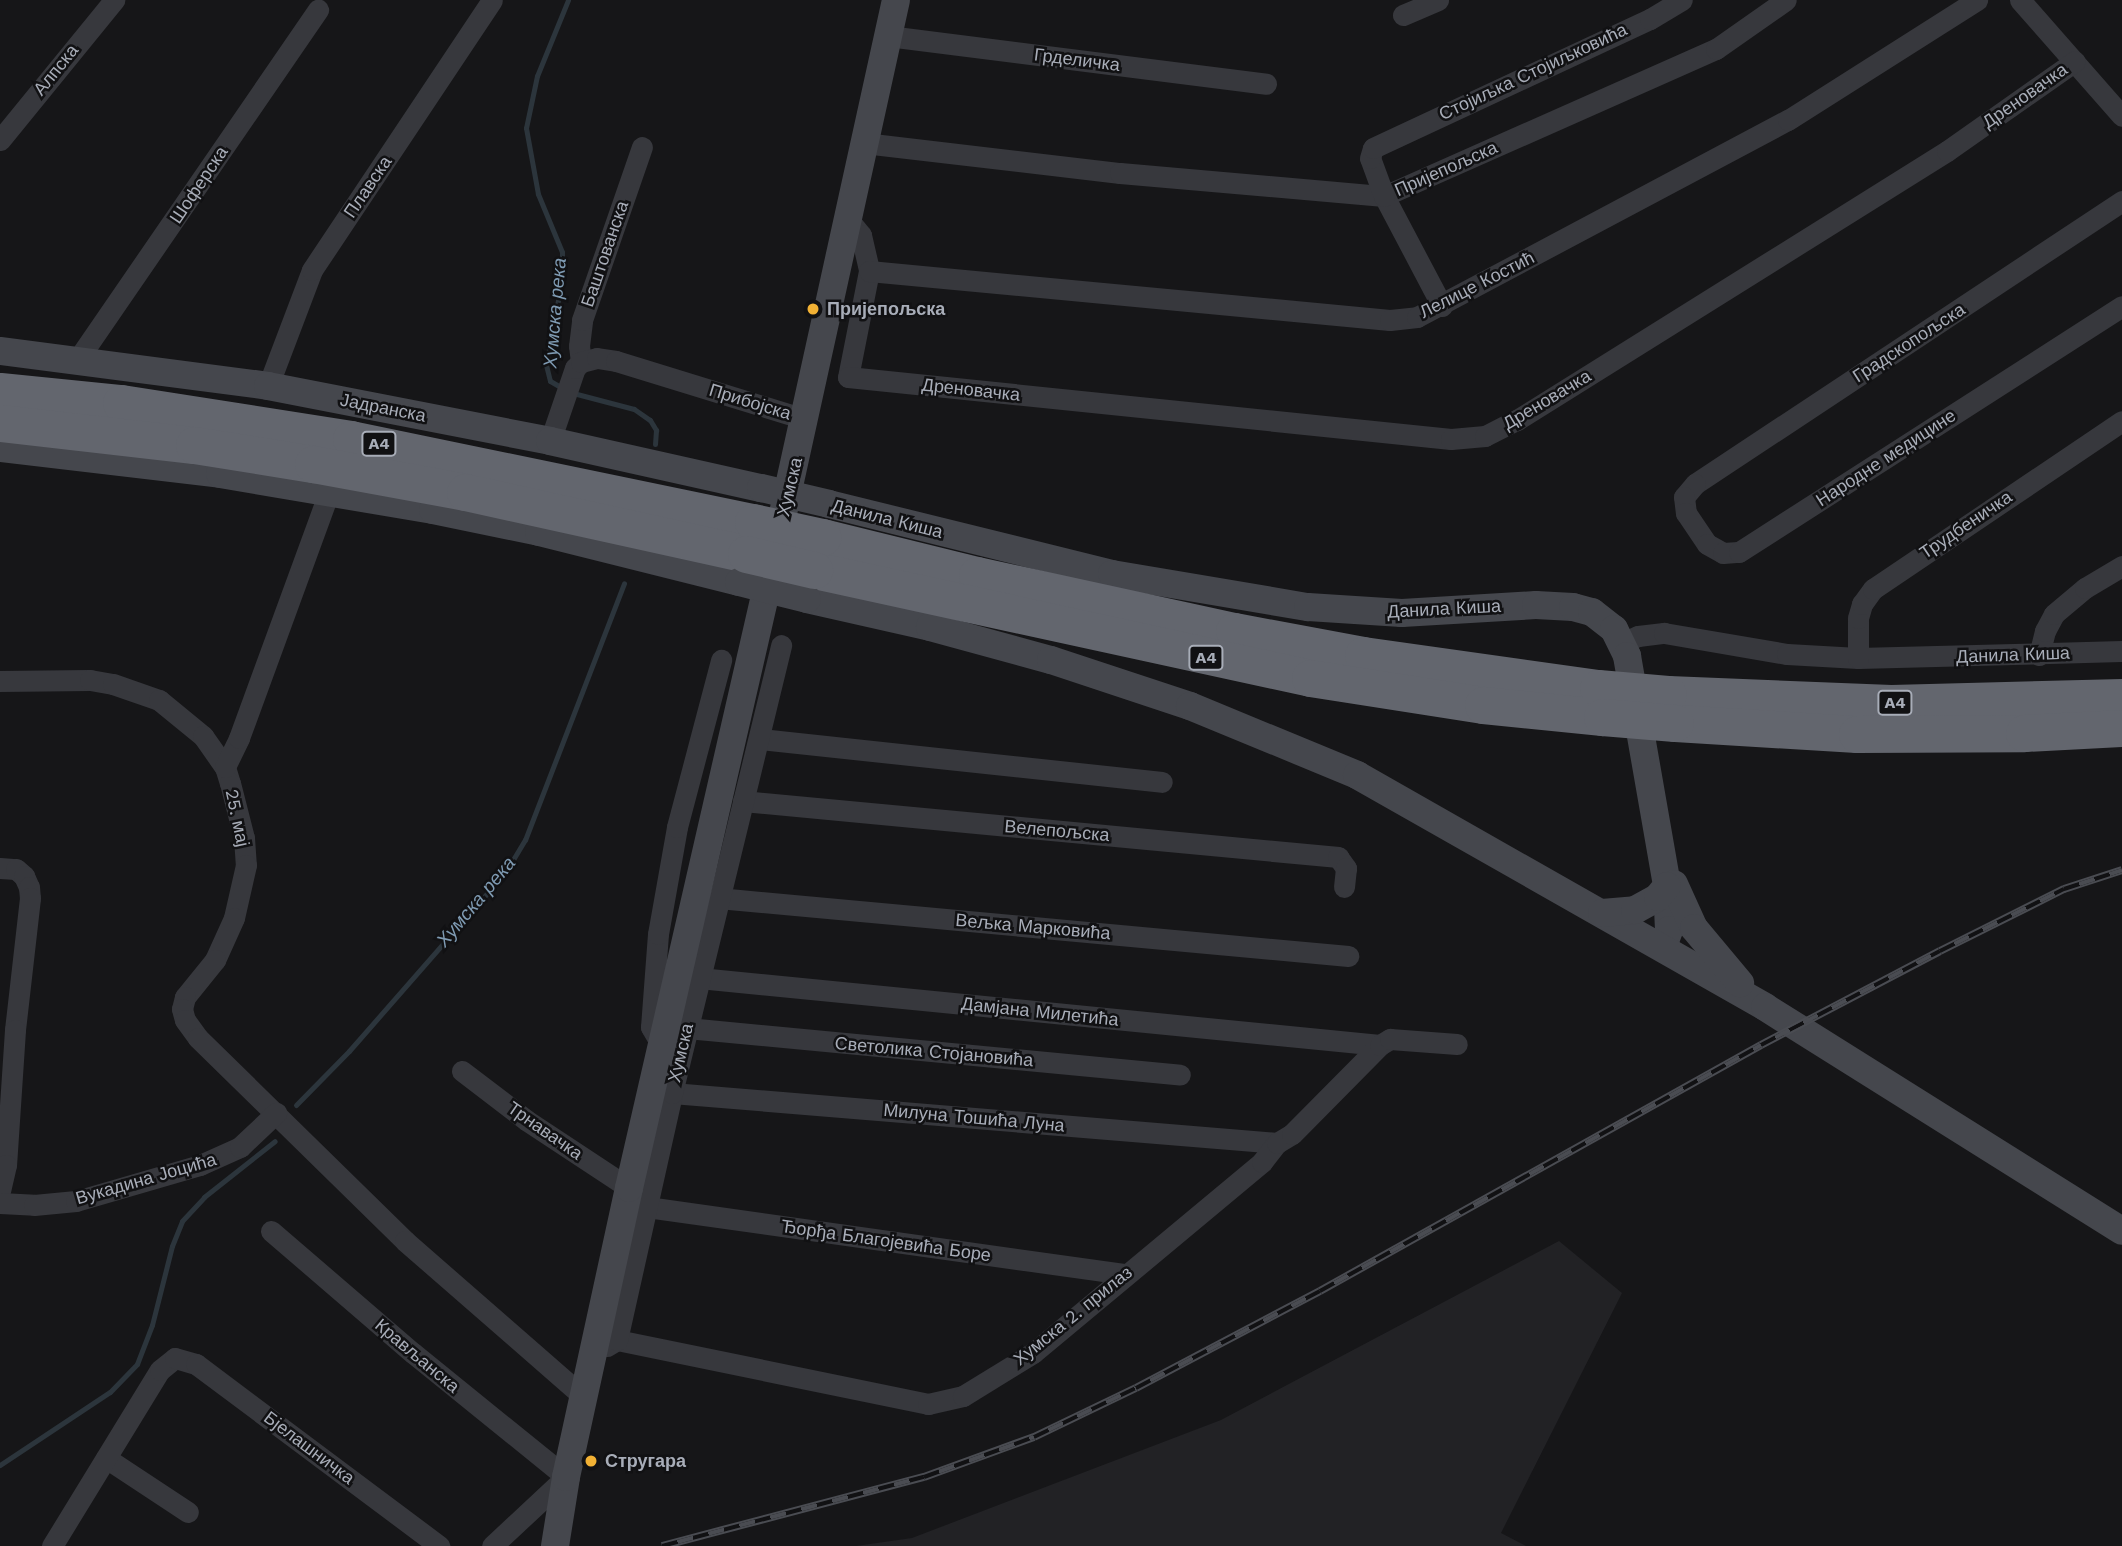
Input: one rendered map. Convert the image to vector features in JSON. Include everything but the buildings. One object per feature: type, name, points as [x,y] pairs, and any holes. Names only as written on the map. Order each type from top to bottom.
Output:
[{"type":"highway","name":"A4","points":[[0,391],[121,403],[351,439],[818,552],[977,575],[1247,633],[1600,703],[1672,708],[1870,734],[2024,733],[2122,728]]},
{"type":"highway","name":"A4","points":[[0,423],[180,443],[750,537]]},
{"type":"highway","name":"A4","points":[[1672,708],[2122,697]]},
{"type":"street","name":"Алпска","points":[[0,140],[114,0]]},
{"type":"street","name":"Плавска","points":[[268,386],[312,270],[492,0]]},
{"type":"street","name":"Прибојска","points":[[575,370],[607,359],[805,419],[896,0]]},
{"type":"street","points":[[1403,15],[1438,0]]},
{"type":"street","name":"Стојиљка Стојиљковића","points":[[1384,196],[1370,158],[1373,148],[1382,141],[1650,19],[1682,0]]},
{"type":"street","name":"Пријепољска","points":[[864,143],[1120,173],[1384,196],[1716,49],[1786,0]]},
{"type":"street","name":"Лелице Костић","points":[[869,271],[1390,320],[1418,317],[1788,120],[1978,0]]},
{"type":"street","points":[[2020,0],[2120,110]]},
{"type":"street","name":"Шоферска","points":[[78,359],[318,10]]},
{"type":"street","name":"Грделичка","points":[[888,36],[1266,84]]},
{"type":"street","name":"Дреновачка","points":[[869,271],[848,377],[1451,439],[1485,436],[1517,420],[1947,151],[2075,61]]},
{"type":"street","name":"Баштованска","points":[[575,370],[582,320],[642,147]]},
{"type":"street","points":[[1384,196],[1442,306]]},
{"type":"street","name":"Градскопољска","points":[[1695,484],[2122,201]]},
{"type":"street","points":[[848,219],[861,235],[869,271]]},
{"type":"street","name":"Народне медицине","points":[[1695,484],[1686,492],[1683,503],[1699,534],[1716,550],[1723,553],[1739,552],[2122,306]]},
{"type":"street","name":"Јадранска","points":[[0,351],[78,359],[268,386],[550,441],[750,537]]},
{"type":"street","points":[[550,441],[575,370]]},
{"type":"street","name":"Хумска","points":[[617,1340],[662,1046],[805,419]]},
{"type":"street","name":"Трудбеничка","points":[[1858,658],[1858,618],[1862,604],[1873,589],[2122,421]]},
{"type":"street","points":[[0,448],[220,474],[540,532],[750,537],[818,552],[930,626],[1051,660],[1236,724],[1357,775],[1765,1007],[2122,1231]]},
{"type":"street","points":[[225,767],[239,738],[329,492]]},
{"type":"street","name":"Данила Киша","points":[[818,552],[1112,574],[1308,607],[1402,613],[1536,605],[1573,607],[1604,619],[1622,643],[1638,636],[1664,633],[1776,653],[1858,658],[2122,651]]},
{"type":"street","points":[[2039,654],[2054,614],[2085,588],[2122,566]]},
{"type":"street","points":[[1622,643],[1630,671],[1667,886],[1669,930],[1663,947]]},
{"type":"street","name":"Хумска","points":[[555,1546],[566,1477],[593,1356],[671,1093],[781,645]]},
{"type":"street","name":"Хумска","points":[[662,1046],[651,1027],[658,934],[677,827],[721,660]]},
{"type":"street","name":"25. мај","points":[[0,681],[90,680],[159,700],[204,736],[225,767],[239,814],[246,865],[234,918],[215,960],[185,997],[182,1009],[185,1020],[198,1038],[276,1112]]},
{"type":"street","points":[[760,739],[1162,782]]},
{"type":"street","name":"Велепољска","points":[[743,801],[1338,857],[1346,868],[1344,887]]},
{"type":"street","points":[[1661,848],[1694,928],[1738,982],[1765,1007]]},
{"type":"street","points":[[0,1190],[6,1165],[8,1030],[30,898],[29,887],[8,868]]},
{"type":"street","points":[[1602,913],[1635,910],[1658,897],[1667,886]]},
{"type":"street","name":"Вељка Марковића","points":[[718,898],[1348,956]]},
{"type":"street","name":"Дамјана Милетића","points":[[699,978],[1380,1045]]},
{"type":"street","name":"Светолика Стојановића","points":[[687,1028],[1180,1075]]},
{"type":"street","points":[[1380,1045],[1390,1039],[1457,1044]]},
{"type":"street","name":"Хумска 2. прилаз","points":[[617,1340],[928,1404],[963,1396],[1033,1353],[1262,1162],[1277,1143],[1292,1134],[1380,1045]]},
{"type":"street","name":"Трнавачка","points":[[462,1070],[526,1120],[638,1198]]},
{"type":"street","name":"Милуна Тошића Луна","points":[[671,1093],[1277,1143]]},
{"type":"street","points":[[276,1112],[405,1241],[584,1397]]},
{"type":"street","name":"Вукадина Јоцића","points":[[0,1203],[34,1205],[76,1201],[200,1165],[240,1147],[276,1112]]},
{"type":"street","name":"Ђорђа Благојевића Боре","points":[[638,1198],[1125,1274]]},
{"type":"street","name":"Крављанска","points":[[271,1231],[413,1353],[566,1477]]},
{"type":"street","points":[[593,1356],[617,1340]]},
{"type":"street","name":"Бјелашничка","points":[[106,1458],[160,1370],[175,1358],[196,1364],[439,1546]]},
{"type":"street","points":[[52,1546],[106,1458],[188,1511]]},
{"type":"street","points":[[492,1546],[566,1477]]},
{"type":"shaded area","points":[[1559,1241],[1622,1293],[1501,1533],[1526,1546],[856,1546],[912,1538],[1221,1420]]},
{"type":"waterway","name":"Хумска река","points":[[564,389],[550,381],[546,365],[562,279],[562,252],[538,194],[526,128],[537,76],[568,0]]},
{"type":"waterway","name":"Хумска река","points":[[573,393],[634,409],[650,420],[656,430],[655,444]]},
{"type":"waterway","name":"Хумска река","points":[[296,1105],[349,1051],[505,873],[525,840],[624,583]]},
{"type":"waterway","name":"Хумска река","points":[[0,1465],[110,1392],[137,1364],[152,1325],[172,1246],[182,1221],[204,1197],[275,1141]]},
{"type":"railway","points":[[662,1546],[924,1477],[1034,1437],[1136,1388],[1320,1291],[1761,1045],[1940,951],[2064,889],[2122,870]]},
{"type":"place","name":"Пријепољска","points":[[813,309]]},
{"type":"place","name":"Стругара","points":[[591,1461]]}]
